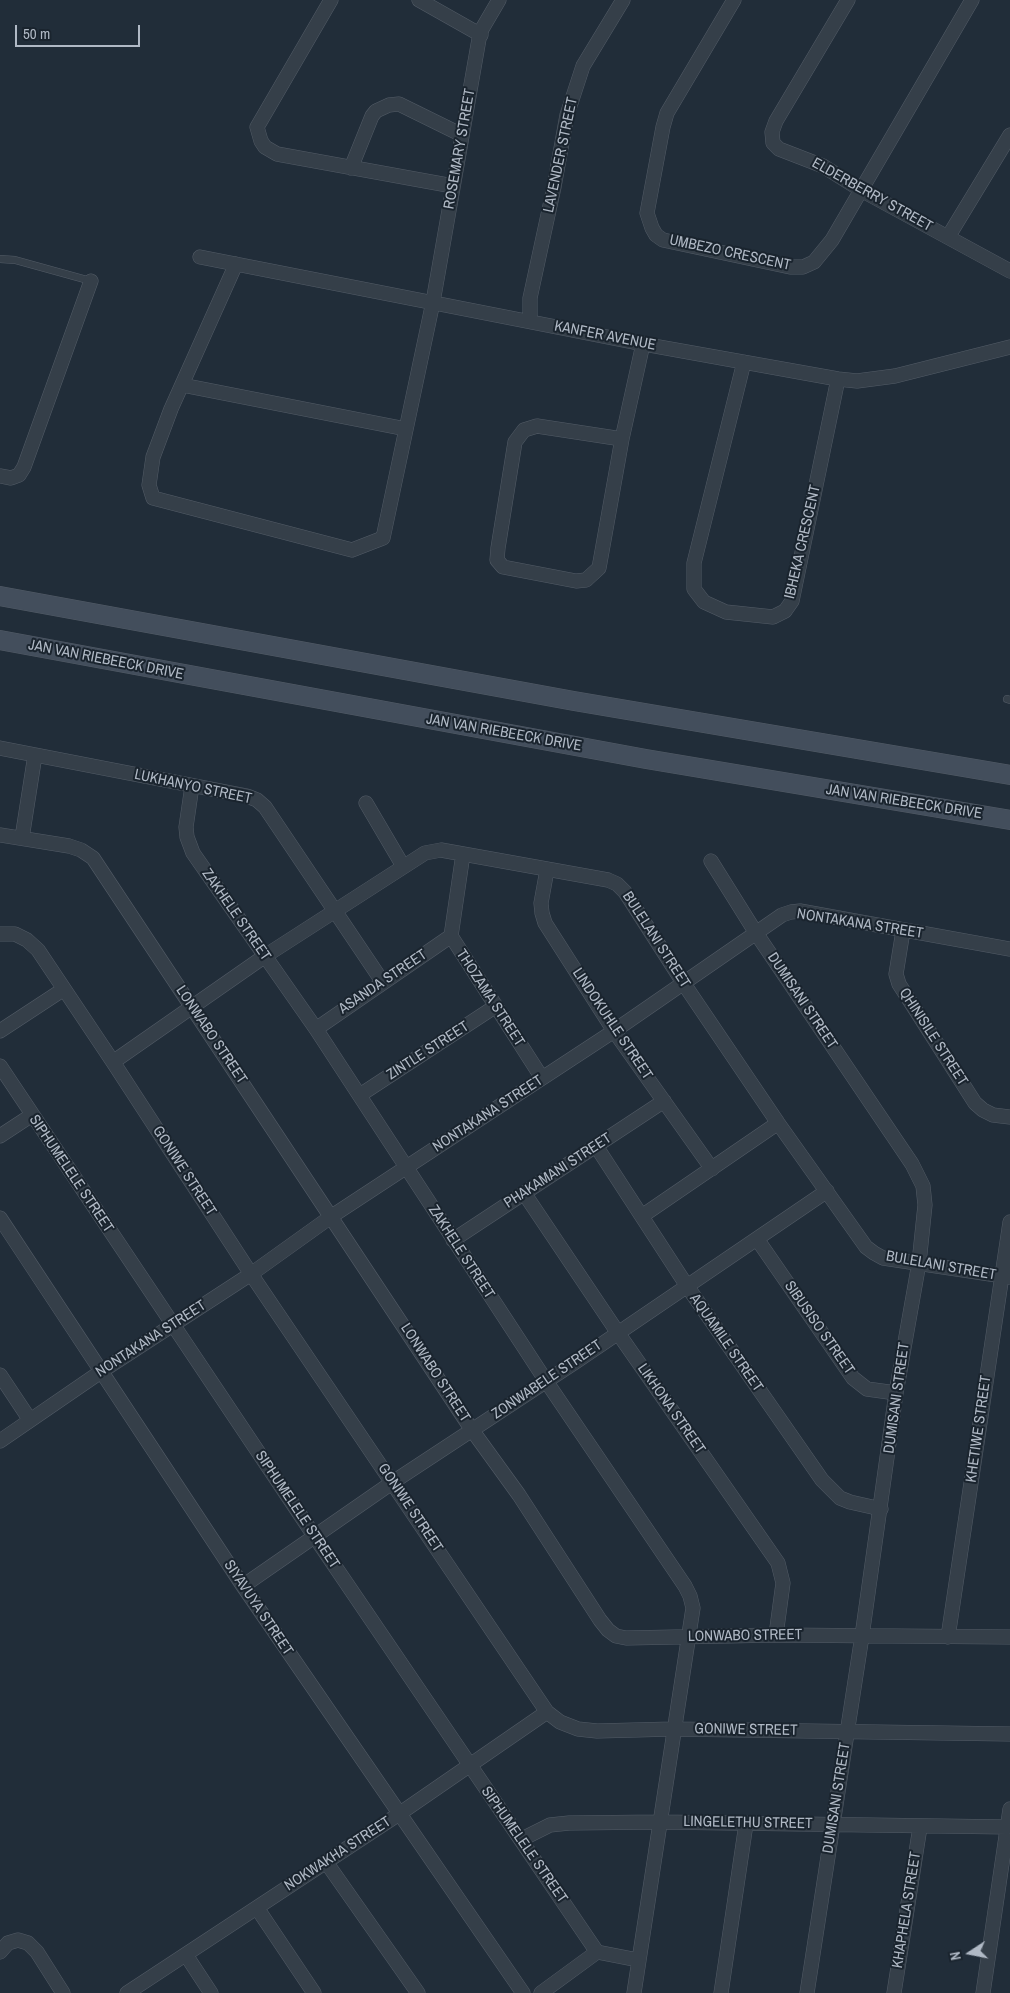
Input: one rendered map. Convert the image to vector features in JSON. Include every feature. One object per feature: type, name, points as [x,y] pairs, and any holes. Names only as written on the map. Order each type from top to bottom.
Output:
[{"type":"main road","points":[[0,596],[583,702],[1010,775]]},
{"type":"main road","name":"JAN VAN RIEBEECK DRIVE","points":[[0,640],[636,758],[1010,820]]},
{"type":"street","points":[[331,0],[257,127],[261,141],[265,147],[277,154],[453,186]]},
{"type":"street","points":[[419,0],[481,35]]},
{"type":"street","name":"ROSEMARY STREET","points":[[182,385],[153,457],[149,485],[153,498],[352,550],[383,538],[433,302],[482,30],[500,0]]},
{"type":"street","name":"LAVENDER STREET","points":[[530,320],[530,298],[554,187],[566,115],[583,66],[624,0]]},
{"type":"street","name":"UMBEZO CRESCENT","points":[[734,0],[679,91],[662,127],[647,213],[656,235],[663,240],[790,268],[814,262],[822,254],[972,0]]},
{"type":"street","name":"ELDERBERRY STREET","points":[[847,0],[776,121],[772,132],[773,142],[779,150],[823,166],[861,190],[1010,271]]},
{"type":"street","points":[[351,168],[372,116],[376,111],[389,104],[399,104],[462,135]]},
{"type":"street","points":[[948,236],[1010,135]]},
{"type":"street","name":"KANFER AVENUE","points":[[200,257],[530,320],[643,344],[838,379],[857,381],[895,376],[1010,347]]},
{"type":"street","points":[[236,264],[182,385],[406,429]]},
{"type":"street","points":[[0,476],[11,478],[19,474],[24,467],[92,281]]},
{"type":"street","points":[[622,439],[537,426],[524,430],[515,442],[498,548],[497,560],[503,567],[576,581],[586,580],[599,568],[622,439],[643,344]]},
{"type":"street","name":"IBHEKA CRESCENT","points":[[744,362],[694,563],[694,588],[704,602],[726,612],[772,617],[785,611],[792,601],[838,379]]},
{"type":"street","name":"LUKHANYO STREET","points":[[0,748],[247,796],[256,800],[265,807],[382,981]]},
{"type":"street","points":[[22,838],[35,755]]},
{"type":"street","name":"ZAKHELE STREET","points":[[192,786],[186,827],[189,846],[316,1029],[546,1381],[685,1586],[690,1596],[692,1608],[673,1729]]},
{"type":"street","points":[[366,803],[403,866]]},
{"type":"street","name":"LONWABO STREET","points":[[0,835],[69,846],[81,850],[93,858],[472,1430],[519,1496],[608,1630],[616,1636],[626,1638],[776,1635],[1010,1637]]},
{"type":"street","name":"BULELANI STREET","points":[[114,1062],[265,956],[425,853],[434,850],[463,854],[608,880],[617,884],[625,892],[684,984],[778,1123],[866,1247],[884,1258],[1006,1277]]},
{"type":"street","name":"THOZAMA STREET","points":[[463,854],[451,936],[542,1078]]},
{"type":"street","name":"DUMISANI STREET","points":[[711,861],[756,933],[912,1164],[923,1186],[925,1204],[918,1263],[896,1393],[881,1509],[807,1993]]},
{"type":"street","name":"LINDOKUHLE STREET","points":[[548,870],[541,903],[545,922],[614,1031],[712,1169]]},
{"type":"street","name":"NONTAKANA STREET","points":[[0,1441],[102,1371],[251,1274],[405,1167],[684,984],[782,915],[800,911],[1010,949]]},
{"type":"street","name":"QHINISILE STREET","points":[[903,931],[896,974],[899,984],[975,1103],[983,1110],[1010,1117]]},
{"type":"street","name":"GONIWE STREET","points":[[0,934],[15,934],[27,940],[38,950],[114,1062],[251,1274],[547,1712],[560,1722],[578,1729],[597,1731],[673,1729],[1010,1734]]},
{"type":"street","name":"ASANDA STREET","points":[[316,1029],[382,981],[451,936]]},
{"type":"street","points":[[0,1030],[64,988]]},
{"type":"street","name":"ZINTLE STREET","points":[[360,1095],[496,1006]]},
{"type":"street","name":"SIPHUMELELE STREET","points":[[0,1066],[172,1325],[597,1952]]},
{"type":"street","name":"PHAKAMANI STREET","points":[[453,1240],[664,1101]]},
{"type":"street","points":[[0,1136],[32,1115]]},
{"type":"street","points":[[642,1216],[778,1123]]},
{"type":"street","name":"AQUAMILE STREET","points":[[596,1146],[687,1286],[831,1490],[840,1498],[850,1502],[881,1509]]},
{"type":"street","name":"ZONWABELE STREET","points":[[243,1586],[393,1482],[618,1333],[827,1191]]},
{"type":"street","name":"LIKHONA STREET","points":[[524,1193],[618,1333],[778,1562],[784,1583],[776,1635]]},
{"type":"street","name":"SIYAVUYA STREET","points":[[0,1218],[243,1586],[523,1993]]},
{"type":"street","name":"KHETIWE STREET","points":[[948,1637],[1006,1277],[1010,1222]]},
{"type":"street","name":"SIBUSISO STREET","points":[[757,1239],[853,1378],[867,1389],[896,1393]]},
{"type":"street","points":[[0,1375],[30,1420]]},
{"type":"street","name":"NOKWAKHA STREET","points":[[127,1993],[470,1767],[547,1712]]},
{"type":"street","points":[[634,1993],[673,1729]]},
{"type":"street","points":[[984,1993],[1010,1809]]},
{"type":"street","name":"LINGELETHU STREET","points":[[522,1839],[550,1825],[560,1824],[660,1822],[1008,1828]]},
{"type":"street","points":[[721,1993],[746,1824]]},
{"type":"street","name":"KHAPHELA STREET","points":[[894,1993],[920,1827]]},
{"type":"street","points":[[326,1862],[418,1993]]},
{"type":"street","points":[[257,1908],[314,1993]]},
{"type":"street","points":[[0,1952],[8,1943],[18,1940],[28,1943],[37,1952],[63,1993]]},
{"type":"street","points":[[540,1993],[597,1952],[638,1960]]},
{"type":"street","points":[[186,1955],[211,1993]]},
{"type":"lane","points":[[0,259],[15,260],[92,281]]}]
